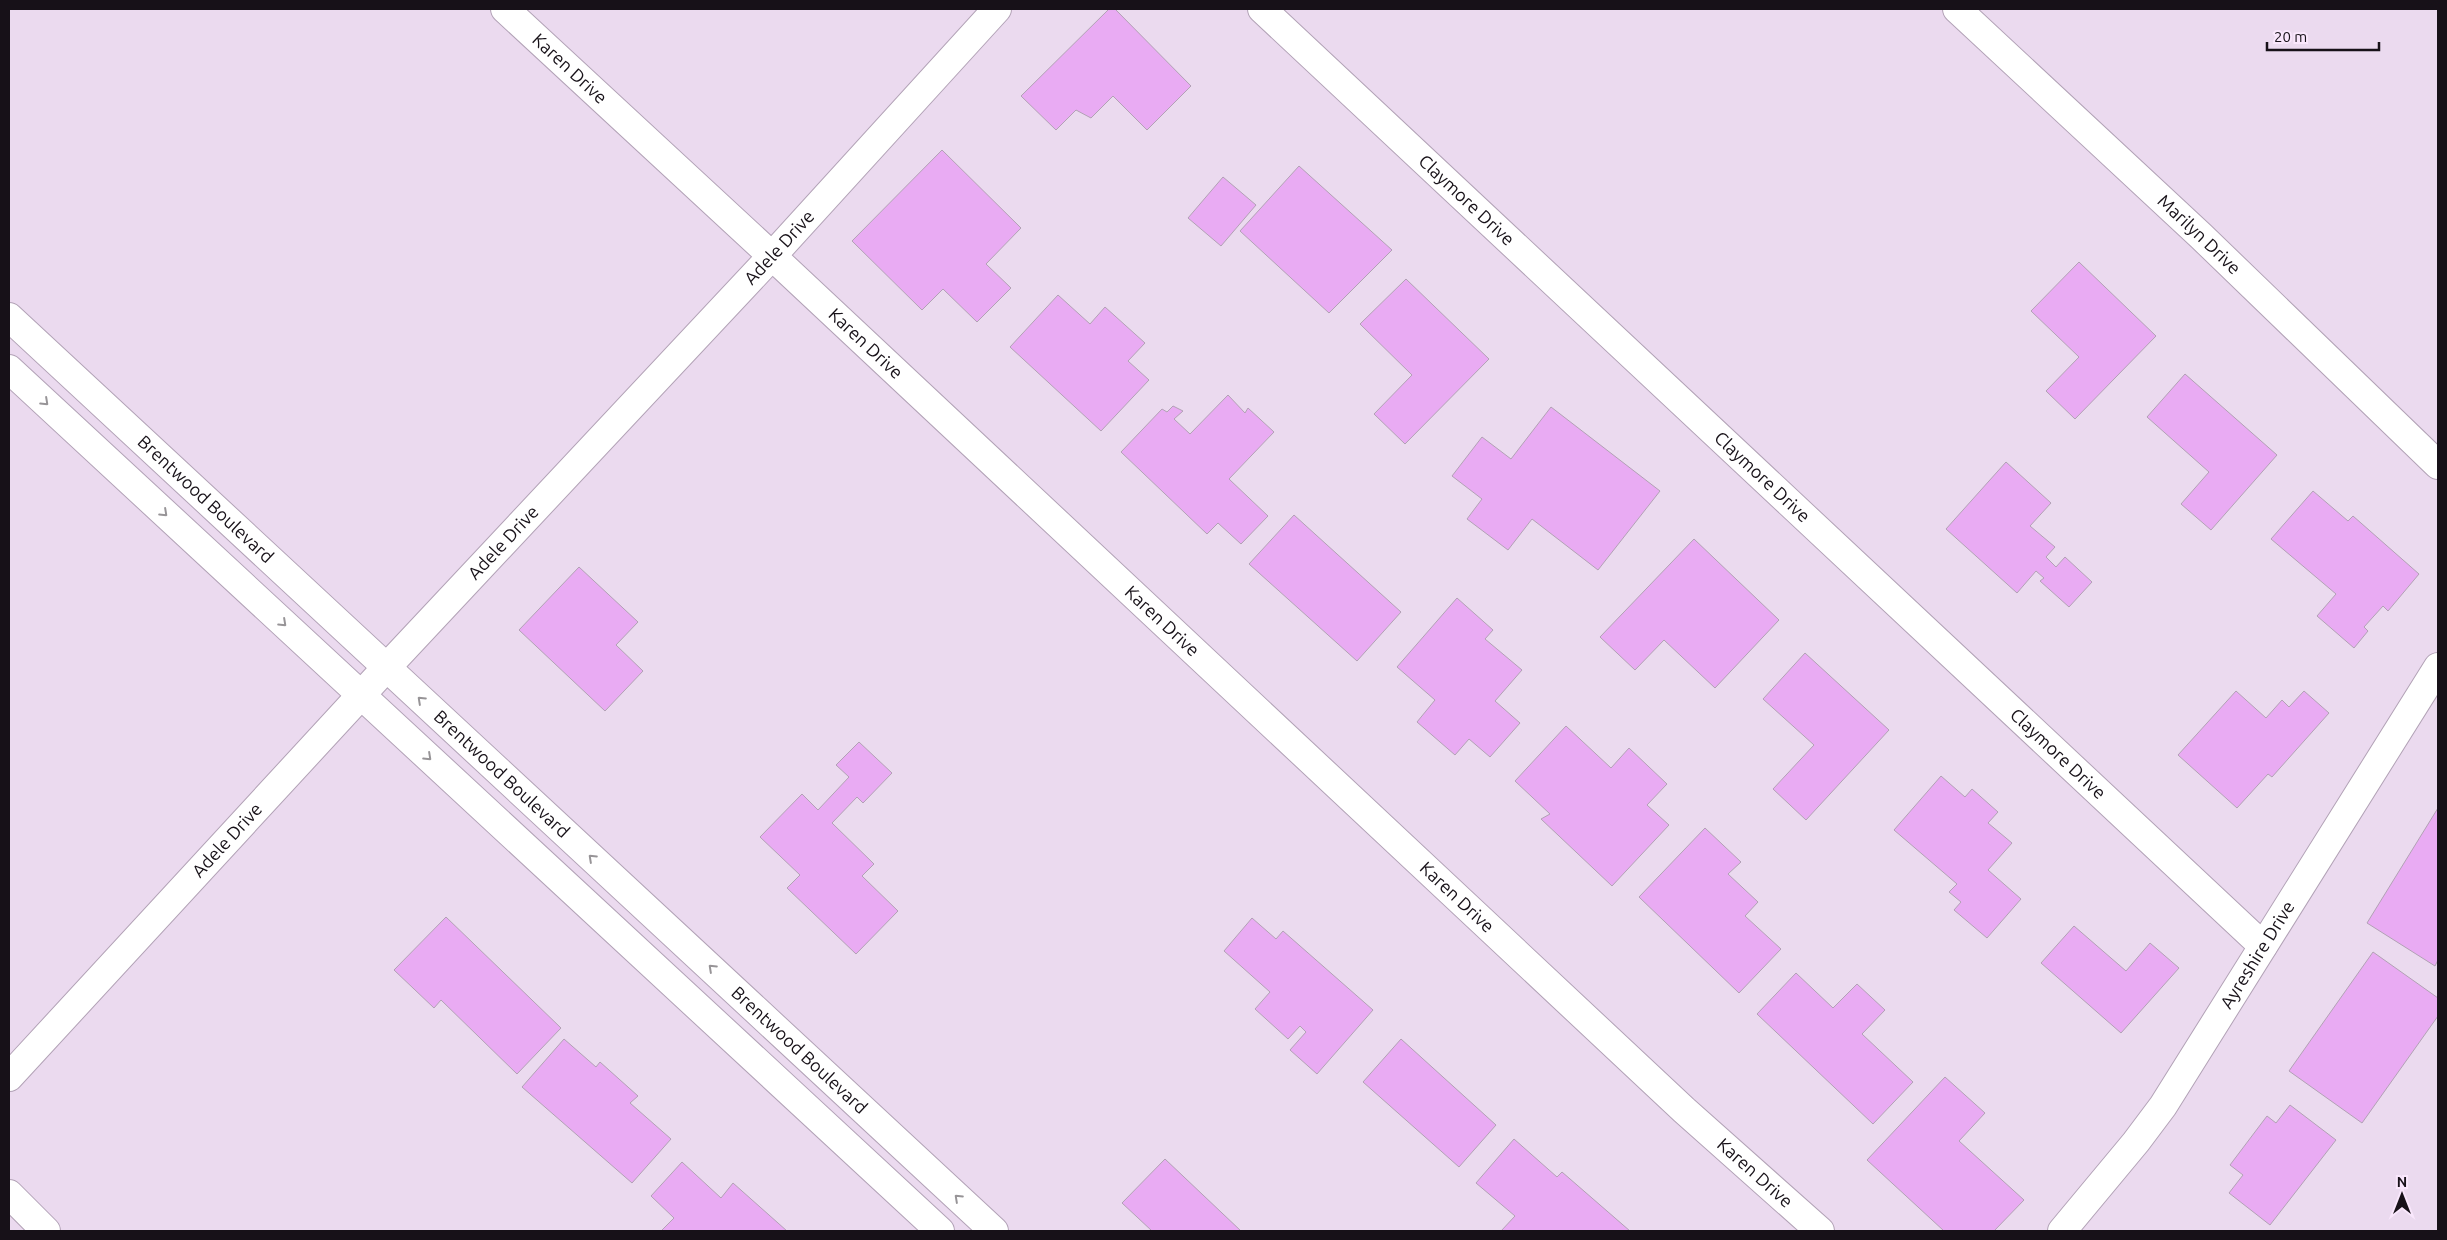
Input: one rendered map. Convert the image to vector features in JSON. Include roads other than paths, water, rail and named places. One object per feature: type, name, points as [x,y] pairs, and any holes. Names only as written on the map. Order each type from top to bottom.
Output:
[{"type":"street","name":"Karen Drive","points":[[505,9],[772,256],[1684,1110],[1820,1231]]},
{"type":"street","name":"Adele Drive","points":[[9,1077],[386,668],[772,256],[997,9]]},
{"type":"street","name":"Claymore Drive","points":[[1262,9],[2263,946]]},
{"type":"street","name":"Marilyn Drive","points":[[1956,9],[2201,236],[2438,465]]},
{"type":"street","name":"Brentwood Boulevard","points":[[9,317],[994,1231]]},
{"type":"street","name":"Brentwood Boulevard","points":[[9,369],[940,1231]]},
{"type":"street","name":"Ayreshire Drive","points":[[2062,1231],[2136,1142],[2163,1106],[2263,946],[2434,685]]},
{"type":"street","points":[[9,1194],[46,1231]]}]
